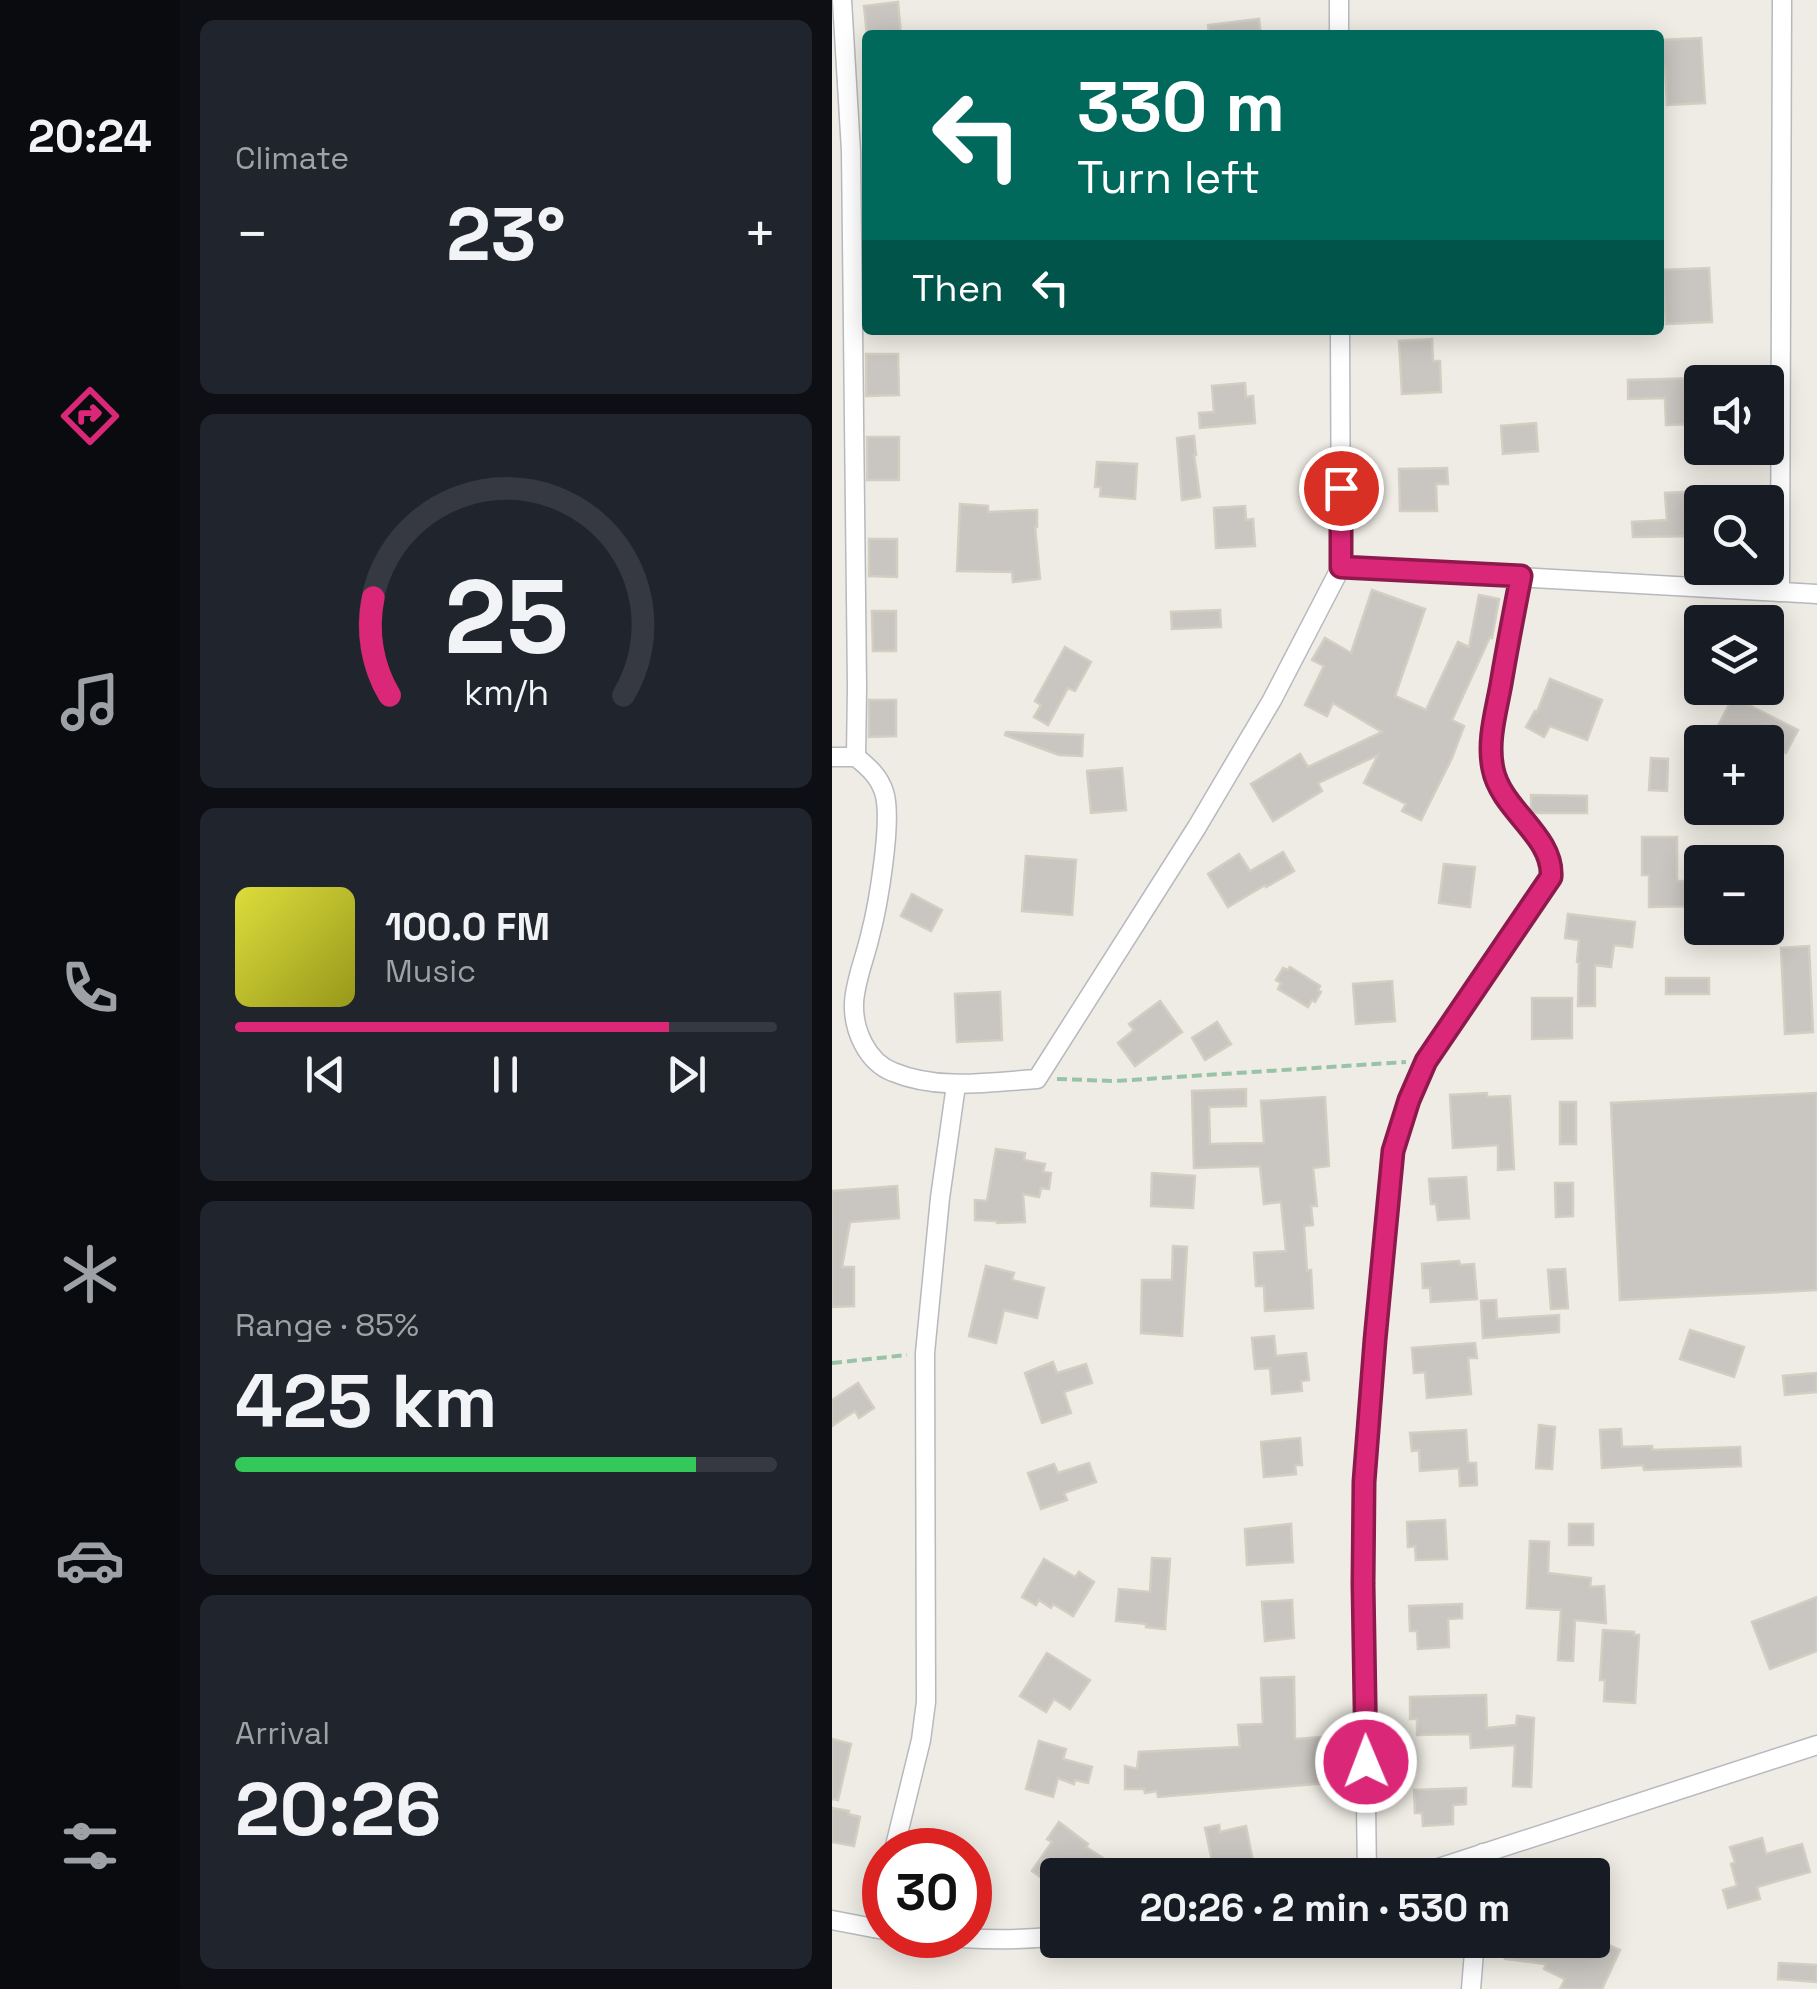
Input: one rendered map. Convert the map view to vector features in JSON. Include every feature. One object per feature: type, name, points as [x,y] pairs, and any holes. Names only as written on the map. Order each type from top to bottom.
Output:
[{"type":"street","points":[[842,0],[851,151],[856,757]]},
{"type":"street","points":[[1339,0],[1339,30]]},
{"type":"street","points":[[1780,592],[1782,0]]},
{"type":"street","points":[[832,757],[856,757],[876,775],[886,795],[885,851],[872,932],[854,998],[854,1013],[866,1048],[891,1072],[956,1084],[1037,1079],[1263,716],[1341,567],[1340,335]]},
{"type":"street","points":[[1341,567],[1816,594]]},
{"type":"street","points":[[1367,1858],[1363,1584],[1367,1446],[1393,1151],[1426,1061],[1551,877],[1548,852],[1504,796],[1493,770],[1491,738],[1521,576]]},
{"type":"street","points":[[899,1828],[926,1702],[924,1353],[956,1084]]},
{"type":"street","points":[[1466,1858],[1816,1745]]},
{"type":"street","points":[[1482,1858],[1483,1852]]},
{"type":"street","points":[[832,1920],[862,1926]]},
{"type":"street","points":[[992,1939],[1040,1938]]},
{"type":"street","points":[[1471,1989],[1474,1958]]},
{"type":"path","points":[[1037,1079],[1115,1081],[1426,1061]]},
{"type":"path","points":[[832,1364],[924,1353]]},
{"type":"building","points":[[898,2],[901,30],[866,30],[864,6]]},
{"type":"building","points":[[1259,19],[1260,30],[1208,30],[1208,25]]},
{"type":"building","points":[[1701,38],[1705,103],[1667,105],[1664,40]]},
{"type":"building","points":[[1709,268],[1712,322],[1666,324],[1664,270]]},
{"type":"building","points":[[1432,339],[1433,361],[1440,361],[1441,392],[1402,394],[1399,341]]},
{"type":"building","points":[[866,354],[898,354],[899,395],[866,396]]},
{"type":"building","points":[[1684,378],[1684,424],[1666,425],[1665,398],[1628,399],[1628,380]]},
{"type":"building","points":[[1245,383],[1246,397],[1253,396],[1255,423],[1200,428],[1199,413],[1214,412],[1212,386]]},
{"type":"building","points":[[1536,423],[1538,451],[1503,454],[1501,426]]},
{"type":"building","points":[[1194,436],[1200,497],[1182,500],[1177,438]]},
{"type":"building","points":[[867,437],[899,437],[899,480],[867,480]]},
{"type":"building","points":[[1097,462],[1137,464],[1135,499],[1100,496],[1101,487],[1095,487]]},
{"type":"building","points":[[1447,468],[1448,484],[1436,484],[1437,511],[1400,511],[1399,469]]},
{"type":"building","points":[[1684,492],[1684,536],[1633,537],[1632,522],[1667,520],[1665,493]]},
{"type":"building","points":[[960,504],[988,506],[988,512],[1037,510],[1040,579],[1013,582],[1012,572],[957,571]]},
{"type":"building","points":[[1245,506],[1246,520],[1253,519],[1255,546],[1216,548],[1214,508]]},
{"type":"building","points":[[869,539],[897,539],[897,577],[869,576]]},
{"type":"building","points":[[1372,590],[1425,609],[1395,696],[1426,710],[1458,642],[1469,647],[1479,595],[1499,599],[1492,638],[1452,720],[1464,726],[1452,758],[1421,820],[1402,811],[1406,804],[1364,783],[1378,755],[1318,783],[1322,791],[1273,821],[1251,784],[1300,754],[1308,767],[1382,732],[1333,703],[1327,716],[1305,705],[1324,666],[1312,660],[1325,638],[1351,653]]},
{"type":"building","points":[[1220,610],[1221,627],[1172,629],[1171,612]]},
{"type":"building","points":[[872,611],[896,611],[896,651],[873,651]]},
{"type":"building","points":[[1065,647],[1091,662],[1075,691],[1068,688],[1048,725],[1034,717],[1041,705],[1035,701]]},
{"type":"building","points":[[1550,679],[1602,700],[1587,740],[1550,726],[1544,737],[1526,727],[1537,712]]},
{"type":"building","points":[[869,700],[896,700],[896,736],[869,737]]},
{"type":"building","points":[[1729,705],[1749,705],[1798,730],[1786,753],[1784,725],[1719,725]]},
{"type":"building","points":[[1005,735],[1083,735],[1082,756],[1059,755]]},
{"type":"building","points":[[1651,758],[1668,759],[1667,791],[1649,790]]},
{"type":"building","points":[[1122,768],[1126,810],[1091,813],[1087,771]]},
{"type":"building","points":[[1531,795],[1587,796],[1587,813],[1534,813]]},
{"type":"building","points":[[1642,837],[1677,837],[1677,881],[1684,881],[1684,906],[1649,907],[1649,875],[1642,875]]},
{"type":"building","points":[[1283,852],[1294,871],[1228,907],[1208,874],[1239,854],[1250,871]]},
{"type":"building","points":[[1026,856],[1076,860],[1072,915],[1022,911]]},
{"type":"building","points":[[1444,864],[1475,867],[1470,907],[1439,903]]},
{"type":"building","points":[[912,894],[942,910],[931,931],[901,916]]},
{"type":"building","points":[[1568,914],[1635,922],[1632,947],[1614,945],[1611,967],[1595,965],[1595,1006],[1578,1006],[1579,940],[1565,938]]},
{"type":"building","points":[[1809,946],[1813,1032],[1785,1034],[1781,948]]},
{"type":"building","points":[[1290,967],[1320,986],[1321,992],[1308,1007],[1278,989],[1281,983],[1276,980],[1283,968]]},
{"type":"building","points":[[1666,978],[1709,978],[1709,994],[1666,994]]},
{"type":"building","points":[[1392,981],[1395,1021],[1356,1024],[1353,984]]},
{"type":"building","points":[[1000,992],[1002,1040],[957,1042],[955,994]]},
{"type":"building","points":[[1532,998],[1572,998],[1572,1038],[1532,1039]]},
{"type":"building","points":[[1160,1001],[1182,1032],[1135,1066],[1118,1043],[1134,1030],[1129,1024]]},
{"type":"building","points":[[1217,1022],[1231,1044],[1205,1060],[1192,1038]]},
{"type":"building","points":[[1246,1089],[1246,1106],[1209,1107],[1210,1144],[1264,1143],[1261,1101],[1325,1097],[1329,1166],[1313,1168],[1317,1206],[1311,1206],[1313,1225],[1304,1226],[1313,1308],[1265,1311],[1264,1286],[1256,1286],[1254,1253],[1286,1251],[1281,1202],[1264,1204],[1260,1166],[1194,1168],[1192,1091]]},
{"type":"building","points":[[1487,1093],[1487,1097],[1510,1096],[1514,1169],[1498,1170],[1498,1145],[1453,1148],[1450,1095]]},
{"type":"building","points":[[1817,1093],[1817,1290],[1620,1300],[1611,1103]]},
{"type":"building","points":[[1560,1102],[1576,1102],[1576,1144],[1560,1144]]},
{"type":"building","points":[[996,1149],[1025,1153],[1024,1160],[1045,1164],[1043,1172],[1051,1173],[1049,1189],[1041,1188],[1039,1197],[1023,1194],[1025,1222],[975,1220],[975,1200],[987,1201]]},
{"type":"building","points":[[1152,1173],[1195,1176],[1193,1208],[1151,1206]]},
{"type":"building","points":[[1466,1177],[1469,1218],[1438,1220],[1436,1204],[1431,1204],[1429,1179]]},
{"type":"building","points":[[1555,1183],[1573,1183],[1573,1216],[1556,1217]]},
{"type":"building","points":[[897,1186],[899,1218],[850,1222],[842,1267],[854,1267],[854,1306],[832,1307],[832,1191]]},
{"type":"building","points":[[1173,1246],[1187,1247],[1182,1336],[1141,1333],[1142,1280],[1172,1280]]},
{"type":"building","points":[[1459,1261],[1460,1265],[1474,1264],[1477,1299],[1431,1302],[1430,1288],[1423,1288],[1422,1264]]},
{"type":"building","points":[[986,1266],[1014,1273],[1012,1280],[1044,1288],[1037,1318],[1004,1310],[996,1343],[969,1336]]},
{"type":"building","points":[[1565,1269],[1568,1308],[1551,1309],[1548,1270]]},
{"type":"building","points":[[1496,1300],[1497,1319],[1559,1315],[1559,1332],[1483,1338],[1481,1301]]},
{"type":"building","points":[[1690,1330],[1744,1347],[1734,1377],[1680,1359]]},
{"type":"building","points":[[1274,1336],[1276,1356],[1306,1353],[1309,1380],[1301,1381],[1302,1391],[1272,1394],[1270,1368],[1255,1369],[1252,1338]]},
{"type":"building","points":[[1475,1343],[1477,1358],[1468,1358],[1471,1394],[1427,1398],[1425,1372],[1414,1373],[1412,1348]]},
{"type":"building","points":[[1053,1362],[1057,1373],[1086,1364],[1092,1383],[1064,1392],[1071,1413],[1042,1423],[1025,1373]]},
{"type":"building","points":[[1817,1373],[1817,1392],[1785,1395],[1783,1376]]},
{"type":"building","points":[[858,1383],[874,1408],[859,1418],[855,1411],[832,1426],[832,1400]]},
{"type":"building","points":[[1539,1425],[1555,1427],[1552,1469],[1536,1468]]},
{"type":"building","points":[[1621,1429],[1622,1447],[1740,1447],[1741,1466],[1602,1468],[1600,1430]]},
{"type":"building","points":[[1466,1430],[1468,1463],[1476,1463],[1477,1485],[1460,1486],[1459,1468],[1420,1471],[1419,1450],[1412,1451],[1410,1433]]},
{"type":"building","points":[[1300,1438],[1302,1465],[1295,1465],[1296,1474],[1264,1477],[1261,1442]]},
{"type":"building","points":[[1089,1463],[1096,1482],[1064,1493],[1067,1500],[1041,1509],[1028,1473],[1054,1464],[1058,1473]]},
{"type":"building","points":[[1445,1520],[1447,1559],[1416,1560],[1415,1546],[1408,1547],[1407,1522]]},
{"type":"building","points":[[1291,1524],[1293,1562],[1247,1565],[1245,1529]]},
{"type":"building","points":[[1569,1524],[1593,1524],[1593,1545],[1569,1545]]},
{"type":"building","points":[[1530,1541],[1549,1542],[1548,1573],[1591,1578],[1590,1587],[1604,1586],[1606,1623],[1575,1620],[1573,1661],[1558,1660],[1561,1610],[1527,1608]]},
{"type":"building","points":[[1152,1558],[1170,1559],[1165,1629],[1116,1621],[1119,1589],[1150,1592]]},
{"type":"building","points":[[1044,1559],[1075,1577],[1079,1572],[1094,1582],[1073,1616],[1053,1604],[1051,1608],[1039,1600],[1036,1605],[1022,1597]]},
{"type":"building","points":[[1817,1597],[1817,1651],[1770,1669],[1752,1622]]},
{"type":"building","points":[[1292,1600],[1294,1638],[1265,1641],[1262,1602]]},
{"type":"building","points":[[1462,1604],[1462,1618],[1448,1619],[1449,1647],[1418,1649],[1417,1631],[1410,1631],[1409,1606]]},
{"type":"building","points":[[1603,1630],[1639,1635],[1635,1703],[1604,1701],[1605,1680],[1600,1680]]},
{"type":"building","points":[[1047,1653],[1090,1680],[1070,1709],[1054,1699],[1046,1712],[1020,1696]]},
{"type":"building","points":[[1294,1677],[1295,1739],[1335,1736],[1339,1782],[1158,1797],[1157,1791],[1125,1789],[1125,1766],[1137,1769],[1139,1752],[1240,1747],[1238,1725],[1263,1724],[1261,1678]]},
{"type":"building","points":[[1486,1695],[1487,1728],[1516,1725],[1517,1716],[1534,1718],[1531,1787],[1513,1786],[1515,1745],[1471,1748],[1470,1734],[1417,1735],[1417,1719],[1410,1719],[1410,1697]]},
{"type":"building","points":[[832,1739],[851,1744],[838,1800],[832,1799]]},
{"type":"building","points":[[1039,1741],[1066,1749],[1063,1759],[1092,1767],[1088,1783],[1075,1780],[1074,1784],[1058,1778],[1053,1797],[1026,1789]]},
{"type":"building","points":[[1466,1788],[1466,1804],[1453,1805],[1453,1824],[1423,1826],[1422,1813],[1415,1813],[1414,1790]]},
{"type":"building","points":[[832,1808],[860,1817],[854,1846],[832,1842]]},
{"type":"building","points":[[1059,1822],[1103,1858],[1041,1858],[1052,1842],[1047,1839]]},
{"type":"building","points":[[1219,1825],[1220,1832],[1246,1826],[1252,1858],[1211,1858],[1205,1828]]},
{"type":"building","points":[[1762,1838],[1766,1854],[1802,1844],[1810,1872],[1757,1887],[1760,1899],[1728,1908],[1723,1890],[1737,1886],[1730,1847]]},
{"type":"building","points":[[1040,1859],[1040,1877],[1032,1871]]},
{"type":"building","points":[[1610,1945],[1620,1950],[1602,1989],[1560,1989],[1565,1979],[1544,1969],[1546,1964],[1505,1959],[1610,1958]]},
{"type":"building","points":[[1779,1963],[1817,1965],[1817,1982],[1778,1979]]},
{"type":"route","points":[[1341,488],[1341,567],[1521,576],[1491,738],[1493,770],[1504,796],[1548,852],[1552,866],[1551,877],[1426,1061],[1393,1151],[1364,1482],[1366,1762]]}]
